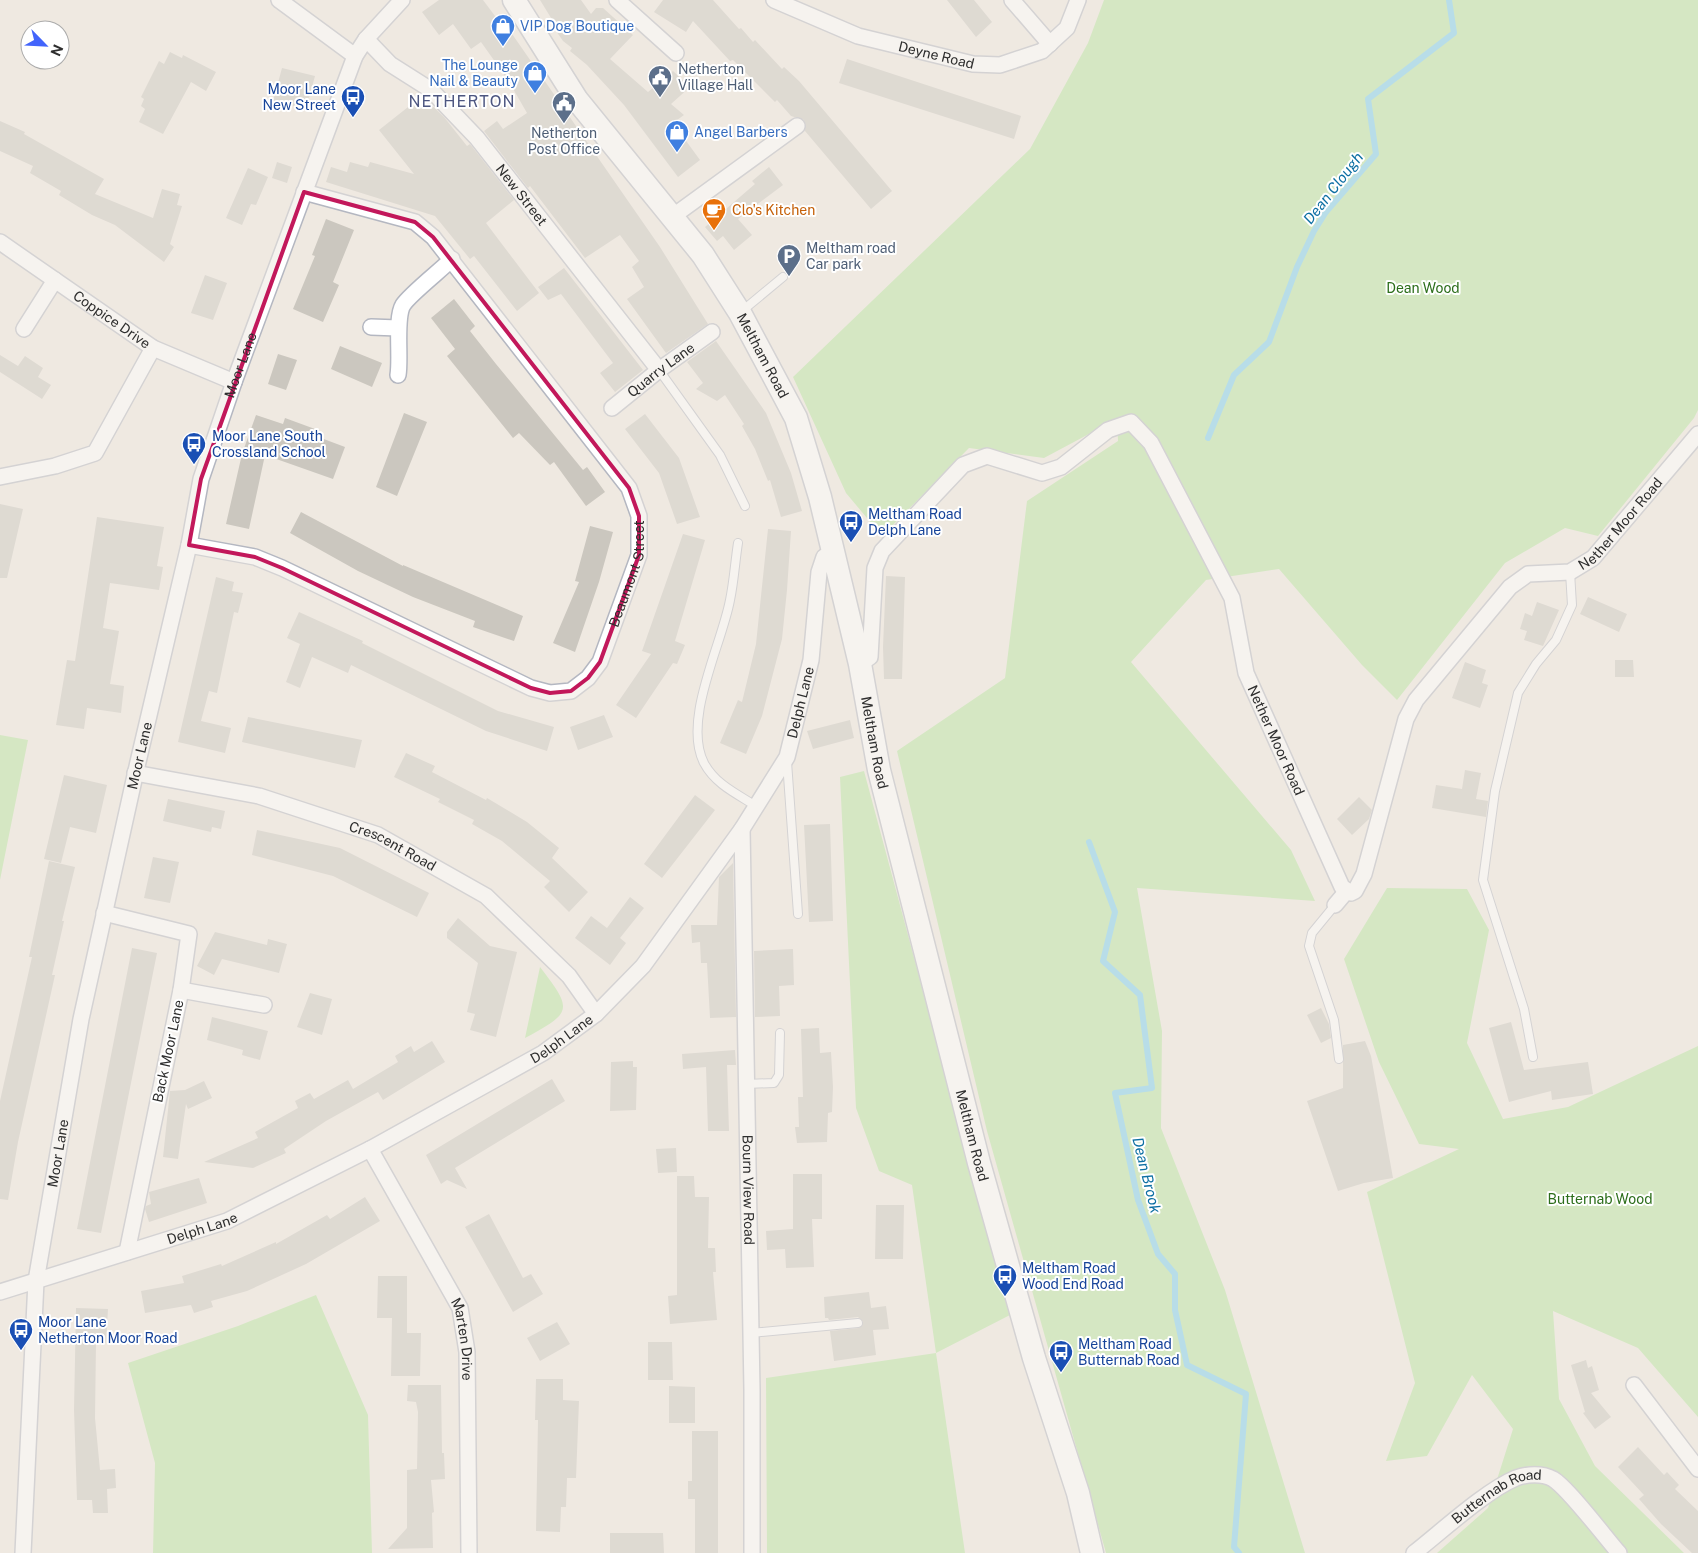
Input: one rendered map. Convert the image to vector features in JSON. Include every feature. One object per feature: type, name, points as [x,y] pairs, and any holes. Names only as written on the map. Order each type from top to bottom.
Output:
[{"type":"main road","name":"Meltham Road","points":[[514,0],[577,100],[703,256],[740,313],[796,418],[834,551],[860,664],[879,770],[979,1163],[1034,1358],[1078,1493],[1092,1553]]},
{"type":"street","points":[[279,0],[355,56]]},
{"type":"street","name":"Moor Lane","points":[[23,1553],[36,1281],[82,1019],[104,913],[189,545],[201,479],[234,382],[355,56],[366,39],[402,0]]},
{"type":"street","points":[[617,0],[676,53]]},
{"type":"street","name":"Deyne Road","points":[[774,0],[858,36],[973,64],[1000,65],[1042,51],[1067,28],[1078,0]]},
{"type":"street","points":[[1012,0],[1050,44]]},
{"type":"street","name":"New Street","points":[[366,39],[390,64],[431,90],[477,138],[659,370]]},
{"type":"street","points":[[672,217],[797,126]]},
{"type":"street","name":"Beaumont Street","points":[[189,545],[255,557],[282,568],[532,688],[550,693],[571,691],[588,678],[600,662],[639,555],[639,516],[629,488],[433,237],[415,222],[304,192]]},
{"type":"street","name":"Coppice Drive","points":[[0,242],[153,348],[234,382]]},
{"type":"street","points":[[398,376],[401,359],[398,328],[402,306],[452,259]]},
{"type":"street","points":[[24,329],[55,280]]},
{"type":"street","points":[[371,328],[398,328]]},
{"type":"street","name":"Quarry Lane","points":[[612,408],[659,370],[712,332]]},
{"type":"street","points":[[0,477],[55,466],[95,453],[153,348]]},
{"type":"street","name":"Nether Moor Road","points":[[860,664],[870,657],[875,568],[882,551],[963,465],[987,456],[1042,473],[1061,468],[1108,430],[1131,422],[1151,443],[1232,598],[1246,673],[1342,887],[1346,892],[1355,891],[1364,874],[1406,720],[1416,700],[1510,587],[1528,574],[1570,572],[1594,558],[1698,434]]},
{"type":"street","name":"Delph Lane","points":[[0,1292],[227,1221],[370,1149],[542,1053],[596,1014],[643,966],[742,828],[787,757],[811,660],[819,572],[824,557],[834,551]]},
{"type":"street","name":"Crescent Road","points":[[136,773],[259,796],[378,835],[486,896],[570,976],[596,1014]]},
{"type":"street","name":"Bourn View Road","points":[[742,828],[751,1333],[752,1553]]},
{"type":"street","points":[[1335,905],[1346,892]]},
{"type":"street","name":"Back Moor Lane","points":[[104,913],[189,934],[181,990],[127,1252]]},
{"type":"street","points":[[181,990],[264,1005]]},
{"type":"street","name":"Marten Drive","points":[[370,1149],[460,1308],[468,1352],[469,1553]]},
{"type":"street","points":[[1634,1385],[1698,1469]]},
{"type":"street","name":"Butternab Road","points":[[1414,1553],[1500,1486],[1517,1478],[1534,1474],[1553,1479],[1565,1490],[1619,1553]]},
{"type":"lane","points":[[740,313],[783,277]]},
{"type":"lane","points":[[659,370],[720,455],[745,506]]},
{"type":"lane","points":[[738,543],[730,601],[712,658],[696,730],[703,762],[718,783],[756,806]]},
{"type":"lane","points":[[1533,1057],[1524,1009],[1483,880],[1494,791],[1518,693],[1536,664],[1556,640],[1572,605],[1570,572]]},
{"type":"lane","points":[[787,757],[798,914]]},
{"type":"lane","points":[[1335,905],[1312,933],[1309,946],[1334,1020],[1339,1060]]},
{"type":"lane","points":[[746,1084],[774,1083],[779,1075],[780,1033]]},
{"type":"lane","points":[[751,1333],[858,1323]]},
{"type":"highlighted area","points":[[304,192],[415,222],[433,237],[629,488],[639,516],[639,555],[600,662],[588,678],[571,691],[550,693],[531,688],[282,568],[255,557],[189,545],[201,479]]},
{"type":"green space","name":"Dean Wood","points":[[1104,0],[1698,0],[1698,410],[1694,418],[1598,536],[1565,528],[1505,563],[1397,700],[1362,665],[1279,569],[1206,580],[1131,662],[1291,850],[1315,901],[1137,888],[1162,1031],[1161,1128],[1225,1290],[1305,1553],[1106,1553],[987,1131],[897,751],[1005,678],[1027,501],[1118,441],[1117,419],[1044,458],[969,448],[882,536],[846,493],[793,377],[1030,149],[1088,43]]},
{"type":"green space","points":[[0,735],[28,740],[0,880]]},
{"type":"green space","points":[[864,771],[1010,1315],[936,1353],[912,1185],[879,1171],[856,1108],[840,777]]},
{"type":"green space","name":"Butternab Wood","points":[[1387,888],[1467,889],[1489,930],[1467,1043],[1503,1119],[1568,1107],[1698,1046],[1698,1417],[1638,1348],[1553,1311],[1559,1399],[1595,1466],[1684,1553],[1437,1553],[1488,1508],[1513,1429],[1472,1375],[1427,1456],[1386,1461],[1415,1383],[1367,1192],[1459,1149],[1419,1144],[1379,1062],[1344,959]]},
{"type":"green space","points":[[540,967],[558,992],[563,1008],[560,1015],[553,1022],[525,1038]]},
{"type":"green space","points":[[316,1295],[368,1415],[372,1553],[153,1553],[155,1463],[128,1363],[238,1326]]},
{"type":"green space","points":[[936,1353],[965,1553],[767,1553],[766,1378]]},
{"type":"building","points":[[439,0],[483,0],[507,32],[510,31],[660,247],[708,324],[666,353],[627,299],[644,287],[632,267],[639,261],[620,235],[585,258],[530,186],[528,188],[484,131],[497,121],[503,129],[527,113],[508,80],[481,42],[471,49],[453,24],[439,35],[422,12]]},
{"type":"building","points":[[540,0],[581,0],[591,14],[596,8],[603,8],[633,35],[610,59],[648,92],[673,71],[690,87],[671,104],[684,115],[673,123],[700,160],[678,177],[624,105],[587,65],[570,51],[572,48],[563,41],[554,28],[556,26]]},
{"type":"building","points":[[663,0],[713,0],[739,29],[741,28],[753,42],[755,40],[782,69],[784,67],[799,81],[892,191],[871,209],[805,131],[804,120],[791,116],[777,100],[775,102],[733,60],[730,61],[693,21],[686,32],[654,12]]},
{"type":"building","points":[[947,0],[974,0],[992,22],[976,37]]},
{"type":"building","points":[[170,52],[182,58],[183,55],[216,72],[206,91],[191,82],[163,134],[139,122],[145,109],[141,106],[144,99],[141,97],[159,61],[164,64]]},
{"type":"building","points":[[847,59],[1021,116],[1014,139],[839,83]]},
{"type":"building","points":[[282,68],[315,76],[306,109],[273,101]]},
{"type":"building","points":[[422,96],[444,117],[467,146],[470,144],[514,200],[486,223],[539,293],[517,311],[474,256],[470,259],[435,216],[326,182],[331,167],[347,172],[350,162],[368,167],[370,162],[414,174],[379,130]]},
{"type":"building","points":[[0,121],[25,132],[24,134],[104,179],[95,194],[153,218],[162,189],[180,194],[177,205],[182,206],[170,244],[174,247],[164,262],[115,225],[92,215],[59,195],[61,191],[30,173],[33,166],[0,151]]},
{"type":"building","points":[[277,162],[292,167],[287,183],[272,178]]},
{"type":"building","points":[[769,167],[783,185],[738,219],[752,235],[734,250],[723,236],[717,241],[705,227],[755,184],[752,181]]},
{"type":"building","points":[[248,168],[268,177],[256,205],[251,204],[242,225],[226,218]]},
{"type":"building","points":[[326,219],[354,230],[333,282],[339,285],[323,322],[293,309],[315,256],[312,255]]},
{"type":"building","points":[[564,268],[643,370],[615,392],[600,373],[613,363],[561,294],[548,300],[538,287]]},
{"type":"building","points":[[205,275],[227,283],[213,320],[191,313]]},
{"type":"building","points":[[454,299],[475,326],[470,331],[583,470],[587,467],[605,492],[586,506],[554,462],[550,465],[519,433],[513,438],[447,356],[455,349],[431,318]]},
{"type":"building","points":[[716,341],[766,413],[791,473],[802,511],[781,517],[770,480],[768,481],[755,449],[742,426],[744,424],[725,395],[717,401],[696,389],[703,383],[687,362]]},
{"type":"building","points":[[340,346],[382,363],[372,387],[331,369]]},
{"type":"building","points":[[278,354],[297,360],[286,390],[268,384]]},
{"type":"building","points":[[0,355],[18,366],[25,356],[43,368],[38,377],[51,385],[42,399],[0,372]]},
{"type":"building","points":[[404,413],[427,422],[397,496],[376,487]]},
{"type":"building","points":[[645,414],[679,458],[700,517],[677,524],[659,473],[625,429]]},
{"type":"building","points":[[256,415],[283,424],[285,418],[315,429],[313,435],[345,447],[333,479],[265,455],[249,529],[226,524],[242,454]]},
{"type":"building","points":[[0,504],[23,509],[7,578],[0,578]]},
{"type":"building","points":[[301,512],[403,566],[523,616],[514,641],[473,627],[475,621],[413,597],[358,571],[290,533]]},
{"type":"building","points":[[97,517],[164,527],[157,566],[163,567],[159,590],[110,583],[103,628],[119,631],[110,684],[124,686],[121,713],[87,708],[84,729],[56,725],[67,660],[75,661]]},
{"type":"building","points":[[590,526],[613,532],[599,582],[575,652],[553,643],[579,582],[575,581]]},
{"type":"building","points":[[768,529],[791,531],[787,590],[782,639],[762,716],[746,754],[720,743],[738,700],[742,702],[756,644]]},
{"type":"building","points":[[683,534],[705,540],[675,641],[685,645],[677,664],[673,663],[636,718],[616,705],[651,654],[642,651]]},
{"type":"building","points":[[886,576],[905,577],[902,679],[884,679],[883,647]]},
{"type":"building","points":[[216,577],[234,582],[232,591],[243,593],[238,613],[234,612],[217,693],[209,691],[201,721],[231,728],[225,753],[178,742]]},
{"type":"building","points":[[1588,597],[1627,614],[1619,632],[1580,614]]},
{"type":"building","points":[[1537,602],[1559,610],[1543,646],[1524,640],[1527,631],[1520,629],[1525,613],[1532,616]]},
{"type":"building","points":[[299,612],[363,641],[362,643],[498,711],[554,727],[547,751],[486,731],[351,665],[348,673],[312,657],[300,688],[286,682],[300,644],[287,638]]},
{"type":"building","points":[[1615,660],[1633,660],[1634,677],[1615,677]]},
{"type":"building","points":[[1465,662],[1486,670],[1482,683],[1488,685],[1480,708],[1452,698]]},
{"type":"building","points":[[604,715],[613,737],[578,750],[570,727]]},
{"type":"building","points":[[248,717],[362,740],[355,768],[242,742]]},
{"type":"building","points":[[850,720],[854,738],[813,749],[807,731]]},
{"type":"building","points":[[406,753],[435,766],[432,772],[486,800],[487,798],[527,822],[559,848],[552,858],[588,892],[569,912],[544,887],[550,881],[502,841],[472,824],[474,820],[438,802],[440,799],[394,777]]},
{"type":"building","points":[[1465,770],[1481,773],[1476,799],[1488,801],[1486,817],[1432,808],[1436,785],[1462,789]]},
{"type":"building","points":[[64,775],[107,785],[96,833],[70,827],[61,863],[44,859]]},
{"type":"building","points":[[695,795],[715,810],[662,878],[644,864]]},
{"type":"building","points":[[1359,797],[1372,810],[1369,819],[1352,835],[1337,819]]},
{"type":"building","points":[[168,799],[225,811],[221,829],[212,827],[211,832],[163,821]]},
{"type":"building","points":[[830,824],[833,921],[809,922],[804,825]]},
{"type":"building","points":[[257,830],[340,848],[429,893],[417,917],[333,876],[252,855]]},
{"type":"building","points":[[153,857],[179,862],[170,903],[144,898]]},
{"type":"building","points":[[49,861],[75,867],[62,921],[64,921],[52,975],[55,975],[18,1142],[8,1200],[0,1199],[0,1101],[32,957],[29,957]]},
{"type":"building","points":[[733,863],[736,1017],[710,1018],[707,963],[701,963],[700,942],[692,943],[691,925],[717,925],[719,877]]},
{"type":"building","points":[[630,897],[644,908],[620,938],[626,943],[610,965],[575,938],[591,916],[607,928]]},
{"type":"building","points":[[458,918],[490,946],[517,952],[496,1037],[470,1030],[475,1014],[467,1012],[478,963],[447,938],[447,932]]},
{"type":"building","points":[[215,932],[267,945],[268,939],[287,944],[279,973],[222,959],[214,975],[197,966]]},
{"type":"building","points":[[132,948],[157,953],[101,1233],[77,1229]]},
{"type":"building","points":[[793,949],[794,985],[779,986],[780,1016],[755,1017],[754,951]]},
{"type":"building","points":[[310,993],[332,999],[322,1035],[297,1027]]},
{"type":"building","points":[[1321,1008],[1329,1024],[1331,1038],[1321,1043],[1307,1015]]},
{"type":"building","points":[[212,1017],[268,1031],[260,1060],[242,1055],[243,1050],[207,1040]]},
{"type":"building","points":[[1511,1022],[1524,1070],[1588,1062],[1593,1094],[1552,1100],[1551,1091],[1509,1102],[1489,1028]]},
{"type":"building","points":[[819,1028],[820,1053],[831,1052],[832,1112],[828,1113],[827,1142],[797,1143],[795,1127],[799,1127],[798,1097],[803,1097],[801,1029]]},
{"type":"building","points":[[432,1041],[445,1062],[383,1100],[378,1092],[326,1121],[284,1149],[286,1153],[253,1168],[204,1162],[258,1138],[255,1132],[298,1108],[295,1101],[310,1093],[314,1099],[348,1080],[353,1089],[398,1062],[395,1056],[411,1046],[414,1052]]},
{"type":"building","points":[[1365,1041],[1371,1056],[1393,1178],[1364,1183],[1338,1191],[1307,1101],[1343,1088],[1343,1045]]},
{"type":"building","points":[[735,1050],[736,1065],[727,1065],[729,1131],[708,1131],[706,1067],[683,1069],[682,1054]]},
{"type":"building","points":[[633,1061],[633,1067],[637,1067],[636,1110],[610,1111],[611,1062]]},
{"type":"building","points":[[552,1079],[565,1101],[455,1168],[467,1189],[447,1180],[441,1184],[426,1155]]},
{"type":"building","points":[[204,1081],[212,1098],[188,1109],[186,1104],[178,1159],[163,1157],[170,1091],[185,1090]]},
{"type":"building","points":[[676,1148],[677,1172],[658,1173],[656,1149]]},
{"type":"building","points":[[793,1174],[822,1174],[822,1219],[812,1219],[814,1267],[786,1268],[785,1249],[767,1250],[766,1231],[793,1229]]},
{"type":"building","points":[[677,1176],[694,1176],[695,1197],[709,1197],[708,1248],[715,1248],[716,1272],[713,1272],[717,1320],[670,1324],[668,1296],[677,1295]]},
{"type":"building","points":[[199,1178],[207,1203],[149,1222],[145,1209],[146,1206],[151,1204],[149,1192]]},
{"type":"building","points":[[365,1197],[380,1221],[306,1264],[247,1291],[211,1301],[213,1307],[194,1313],[191,1305],[145,1313],[141,1291],[184,1283],[182,1276],[221,1264],[222,1266],[276,1242],[276,1244],[327,1215],[330,1219]]},
{"type":"building","points":[[876,1205],[904,1205],[903,1259],[875,1259]]},
{"type":"building","points":[[489,1214],[523,1278],[531,1274],[543,1294],[513,1312],[465,1227]]},
{"type":"building","points":[[378,1276],[407,1276],[407,1333],[421,1333],[420,1376],[391,1376],[392,1318],[377,1318]]},
{"type":"building","points":[[869,1292],[871,1308],[886,1306],[889,1329],[873,1330],[876,1355],[834,1361],[830,1331],[859,1328],[863,1322],[858,1317],[829,1320],[825,1318],[824,1297]]},
{"type":"building","points":[[76,1308],[108,1309],[106,1343],[96,1343],[95,1418],[100,1470],[115,1469],[116,1488],[107,1489],[108,1513],[93,1513],[92,1500],[77,1500],[74,1410]]},
{"type":"building","points":[[557,1322],[570,1344],[540,1361],[527,1338]]},
{"type":"building","points":[[648,1342],[672,1342],[673,1380],[648,1380]]},
{"type":"building","points":[[1586,1360],[1588,1368],[1592,1366],[1599,1390],[1591,1393],[1611,1417],[1595,1429],[1583,1413],[1585,1412],[1571,1365]]},
{"type":"building","points":[[536,1379],[563,1379],[563,1400],[579,1401],[576,1478],[567,1478],[566,1507],[561,1507],[560,1532],[536,1531],[538,1420],[535,1420]]},
{"type":"building","points":[[408,1385],[441,1385],[442,1453],[444,1453],[445,1479],[431,1480],[434,1512],[432,1513],[433,1548],[388,1549],[407,1528],[407,1470],[417,1469],[418,1412],[416,1402],[407,1401]]},
{"type":"building","points":[[669,1386],[695,1387],[695,1423],[669,1423]]},
{"type":"building","points":[[692,1431],[718,1431],[718,1553],[695,1553],[695,1499],[688,1499],[688,1481],[692,1481]]},
{"type":"building","points":[[1638,1447],[1664,1475],[1667,1472],[1679,1485],[1675,1489],[1698,1511],[1698,1553],[1692,1553],[1661,1524],[1639,1499],[1644,1495],[1618,1467]]},
{"type":"building","points":[[610,1533],[663,1533],[664,1553],[610,1553]]},
{"type":"waterway","name":"Dean Clough","points":[[1208,438],[1234,375],[1269,342],[1297,267],[1314,231],[1326,212],[1376,154],[1368,99],[1454,33],[1449,0]]},
{"type":"waterway","name":"Dean Brook","points":[[1089,842],[1115,912],[1103,961],[1140,995],[1152,1088],[1115,1093],[1138,1200],[1158,1254],[1175,1274],[1175,1310],[1187,1365],[1246,1394],[1234,1547],[1239,1553]]},
{"type":"place","name":"VIP Dog Boutique","points":[[503,47]]},
{"type":"place","name":"The Lounge Nail & Beauty","points":[[535,94]]},
{"type":"place","name":"Netherton Village Hall","points":[[660,98]]},
{"type":"place","name":"Moor Lane New Street","points":[[353,118]]},
{"type":"place","name":"Netherton Post Office","points":[[564,124]]},
{"type":"place","name":"Angel Barbers","points":[[677,153]]},
{"type":"place","name":"Clo's Kitchen","points":[[714,231]]},
{"type":"place","name":"Meltham road Car park","points":[[789,277]]},
{"type":"place","name":"Moor Lane South Crossland School","points":[[194,465]]},
{"type":"place","name":"Meltham Road Delph Lane","points":[[851,543]]},
{"type":"place","name":"Meltham Road Wood End Road","points":[[1005,1297]]},
{"type":"place","name":"Moor Lane Netherton Moor Road","points":[[21,1351]]},
{"type":"place","name":"Meltham Road Butternab Road","points":[[1061,1373]]},
{"type":"district","name":"NETHERTON","points":[[462,101]]}]
